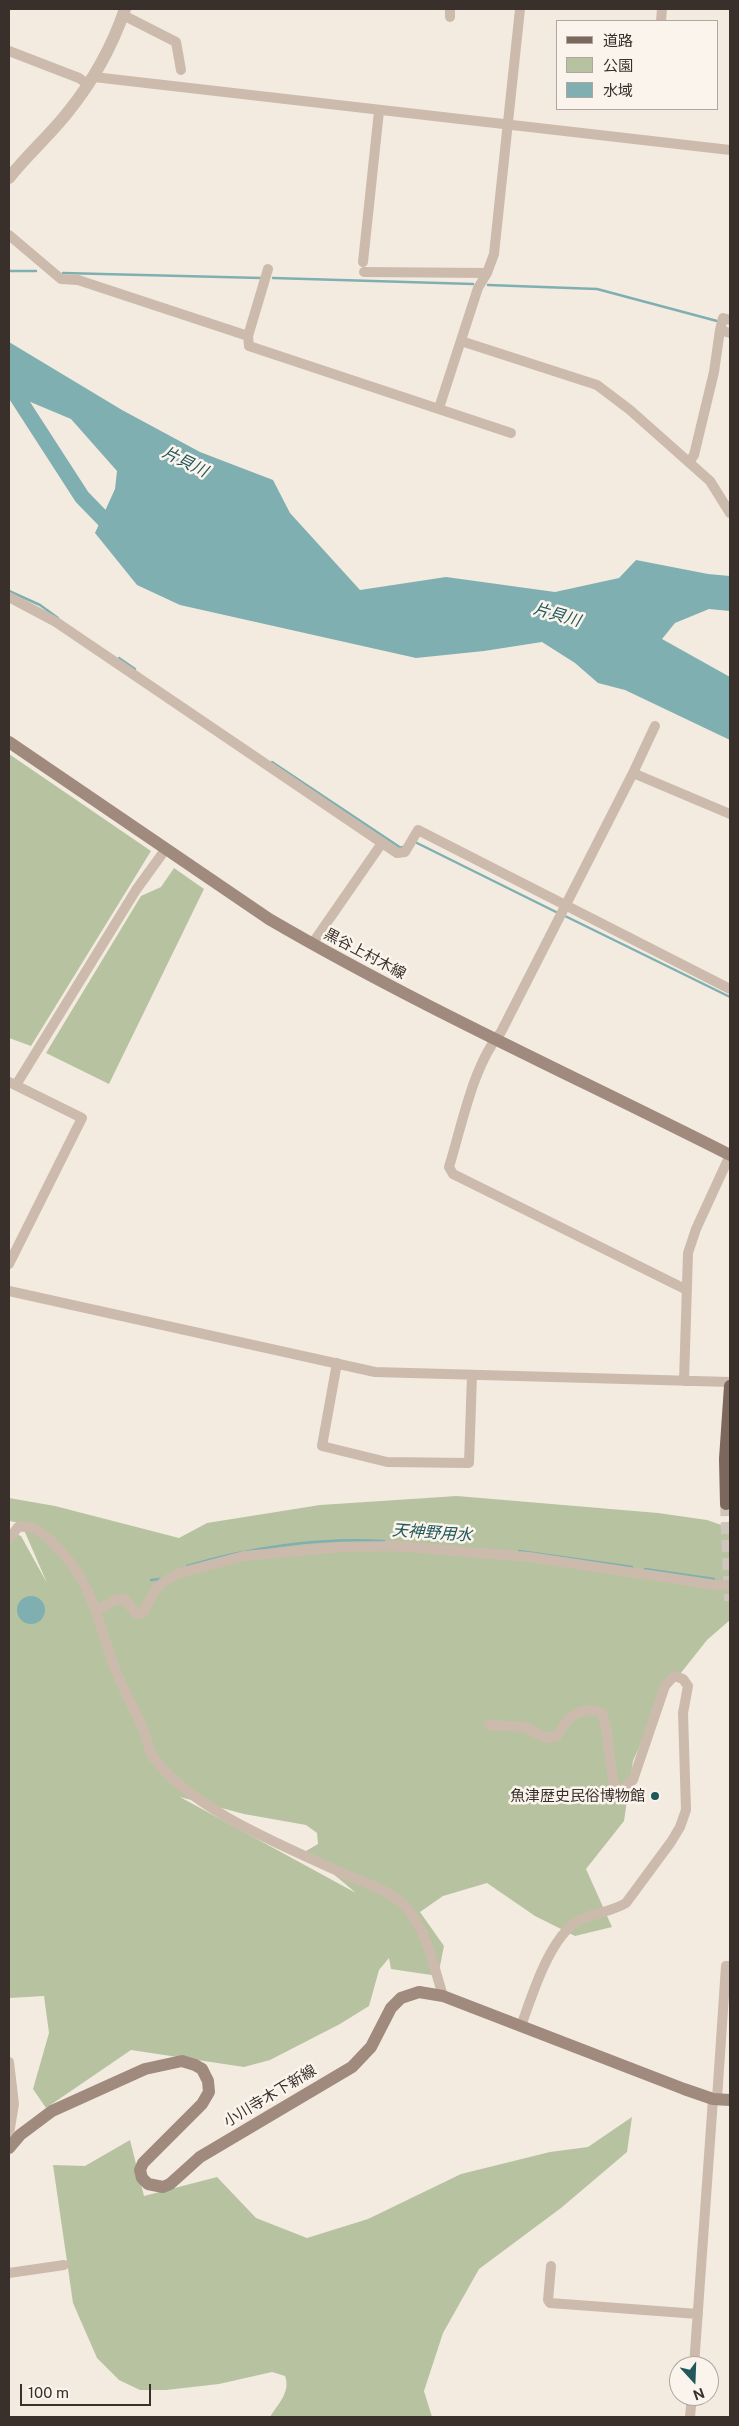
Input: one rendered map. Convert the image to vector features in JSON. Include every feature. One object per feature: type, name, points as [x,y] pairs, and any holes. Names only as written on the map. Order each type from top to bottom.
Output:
[{"type":"main road","name":"黒谷上村木線","points":[[9,742],[165,850],[269,919],[312,944],[416,999],[730,1155]]},
{"type":"main road","points":[[726,1504],[725,1445],[730,1386]]},
{"type":"main road","name":"小川寺木下新線","points":[[9,2148],[20,2135],[52,2112],[146,2069],[182,2061],[202,2069],[208,2081],[209,2092],[202,2104],[143,2163],[140,2170],[142,2178],[148,2184],[162,2187],[170,2184],[200,2157],[352,2067],[371,2047],[391,2008],[401,1998],[419,1992],[443,1996],[715,2099],[730,2100]]},
{"type":"street","points":[[439,408],[478,288],[487,273],[494,254],[520,9]]},
{"type":"street","points":[[9,177],[67,114],[91,81],[111,45],[124,12],[176,42],[181,70]]},
{"type":"street","points":[[9,51],[91,81],[730,150]]},
{"type":"street","points":[[379,111],[364,267],[487,273]]},
{"type":"street","points":[[9,235],[61,279],[78,280],[248,336]]},
{"type":"street","points":[[268,270],[248,336],[249,346],[511,433]]},
{"type":"street","points":[[689,462],[694,455],[725,332],[723,318],[730,320]]},
{"type":"street","points":[[461,341],[597,385],[630,410],[710,481],[730,513]]},
{"type":"street","points":[[9,597],[56,622],[397,853],[405,852],[418,830],[730,989]]},
{"type":"street","points":[[655,726],[496,1038],[475,1083],[449,1167],[453,1174],[687,1290]]},
{"type":"street","points":[[633,772],[730,814]]},
{"type":"street","points":[[312,944],[382,843]]},
{"type":"street","points":[[9,1264],[82,1118],[13,1084],[136,890],[165,850]]},
{"type":"street","points":[[684,1381],[688,1253],[696,1229],[730,1155]]},
{"type":"street","points":[[9,1291],[375,1372],[730,1382]]},
{"type":"street","points":[[337,1363],[322,1446],[387,1462],[468,1463],[472,1375]]},
{"type":"street","points":[[9,1539],[18,1526],[29,1526],[42,1532],[67,1556],[85,1582],[114,1666],[144,1731],[152,1756],[167,1773],[184,1788],[221,1813],[288,1848],[394,1897],[409,1911],[422,1932],[443,1996]]},
{"type":"street","points":[[96,1611],[115,1600],[125,1598],[136,1614],[143,1612],[155,1590],[162,1582],[179,1573],[214,1562],[244,1556],[342,1547],[395,1546],[529,1557],[716,1586],[730,1585]]},
{"type":"street","points":[[489,1725],[525,1727],[545,1738],[557,1736],[566,1720],[576,1713],[593,1710],[602,1713],[606,1728],[613,1781],[616,1789],[623,1789],[633,1780],[666,1686],[674,1676],[683,1679],[688,1686],[683,1713],[686,1810],[680,1827],[626,1903],[615,1909],[577,1922],[563,1937],[537,1984],[521,2026]]},
{"type":"street","points":[[695,2356],[726,1966],[730,1966]]},
{"type":"street","points":[[9,2062],[14,2104],[9,2134]]},
{"type":"street","points":[[9,2273],[64,2265]]},
{"type":"street","points":[[551,2266],[548,2300],[550,2303],[698,2314]]},
{"type":"green space","points":[[9,754],[151,851],[31,1046],[9,1038]]},
{"type":"green space","points":[[174,868],[204,889],[109,1084],[46,1053],[141,896],[161,887]]},
{"type":"green space","points":[[457,1496],[658,1513],[707,1520],[730,1528],[730,1620],[707,1640],[661,1698],[633,1761],[624,1821],[586,1869],[612,1927],[575,1936],[535,1916],[487,1883],[443,1896],[420,1912],[444,1946],[438,1976],[391,1969],[389,1958],[379,1970],[369,2006],[340,2024],[270,2060],[244,2067],[131,2050],[46,2108],[33,2089],[49,2033],[44,1996],[9,1998],[9,1531],[21,1536],[47,1583],[21,1523],[9,1521],[9,1498],[55,1506],[179,1538],[207,1523],[320,1505]],"holes":[[[180,1797],[244,1814],[306,1825],[317,1833],[318,1844],[306,1851],[356,1893]]]},
{"type":"green space","points":[[632,2117],[627,2152],[561,2208],[479,2269],[443,2333],[424,2391],[432,2417],[270,2417],[283,2398],[286,2387],[285,2376],[272,2372],[219,2384],[166,2390],[140,2390],[119,2380],[97,2358],[73,2303],[53,2165],[85,2166],[130,2140],[144,2196],[217,2177],[256,2218],[307,2238],[368,2219],[461,2174],[550,2152],[588,2147]]},
{"type":"water","points":[[9,342],[122,410],[200,452],[273,480],[290,513],[360,590],[446,577],[555,592],[619,578],[636,560],[708,574],[730,576],[730,611],[709,609],[675,623],[662,639],[730,677],[730,740],[625,690],[598,683],[575,663],[542,642],[484,651],[416,658],[180,605],[137,585],[95,533],[115,489],[117,471],[71,419],[9,393]]},
{"type":"water","points":[[31,1596],[41,1600],[45,1610],[41,1620],[31,1624],[21,1620],[17,1610],[21,1600]]},
{"type":"waterway","points":[[9,271],[36,271]]},
{"type":"waterway","points":[[63,273],[261,278]]},
{"type":"waterway","points":[[273,278],[473,284]]},
{"type":"waterway","points":[[488,285],[597,289],[717,321]]},
{"type":"waterway","name":"片貝川","points":[[9,384],[82,497],[117,533]]},
{"type":"waterway","points":[[9,591],[40,605],[58,618]]},
{"type":"waterway","points":[[119,658],[135,669]]},
{"type":"waterway","points":[[272,762],[402,847]]},
{"type":"waterway","points":[[415,842],[558,913]]},
{"type":"waterway","points":[[563,915],[730,997]]},
{"type":"waterway","name":"天神野用水","points":[[187,1566],[234,1554],[284,1545],[309,1542],[384,1541]]},
{"type":"waterway","name":"天神野用水","points":[[519,1551],[632,1567]]},
{"type":"waterway","name":"天神野用水","points":[[645,1569],[714,1579]]},
{"type":"waterway","name":"天神野用水","points":[[151,1580],[160,1579]]},
{"type":"tunnel","points":[[726,1504],[730,1601]]},
{"type":"place","name":"魚津歴史民俗博物館","points":[[655,1796]]}]
